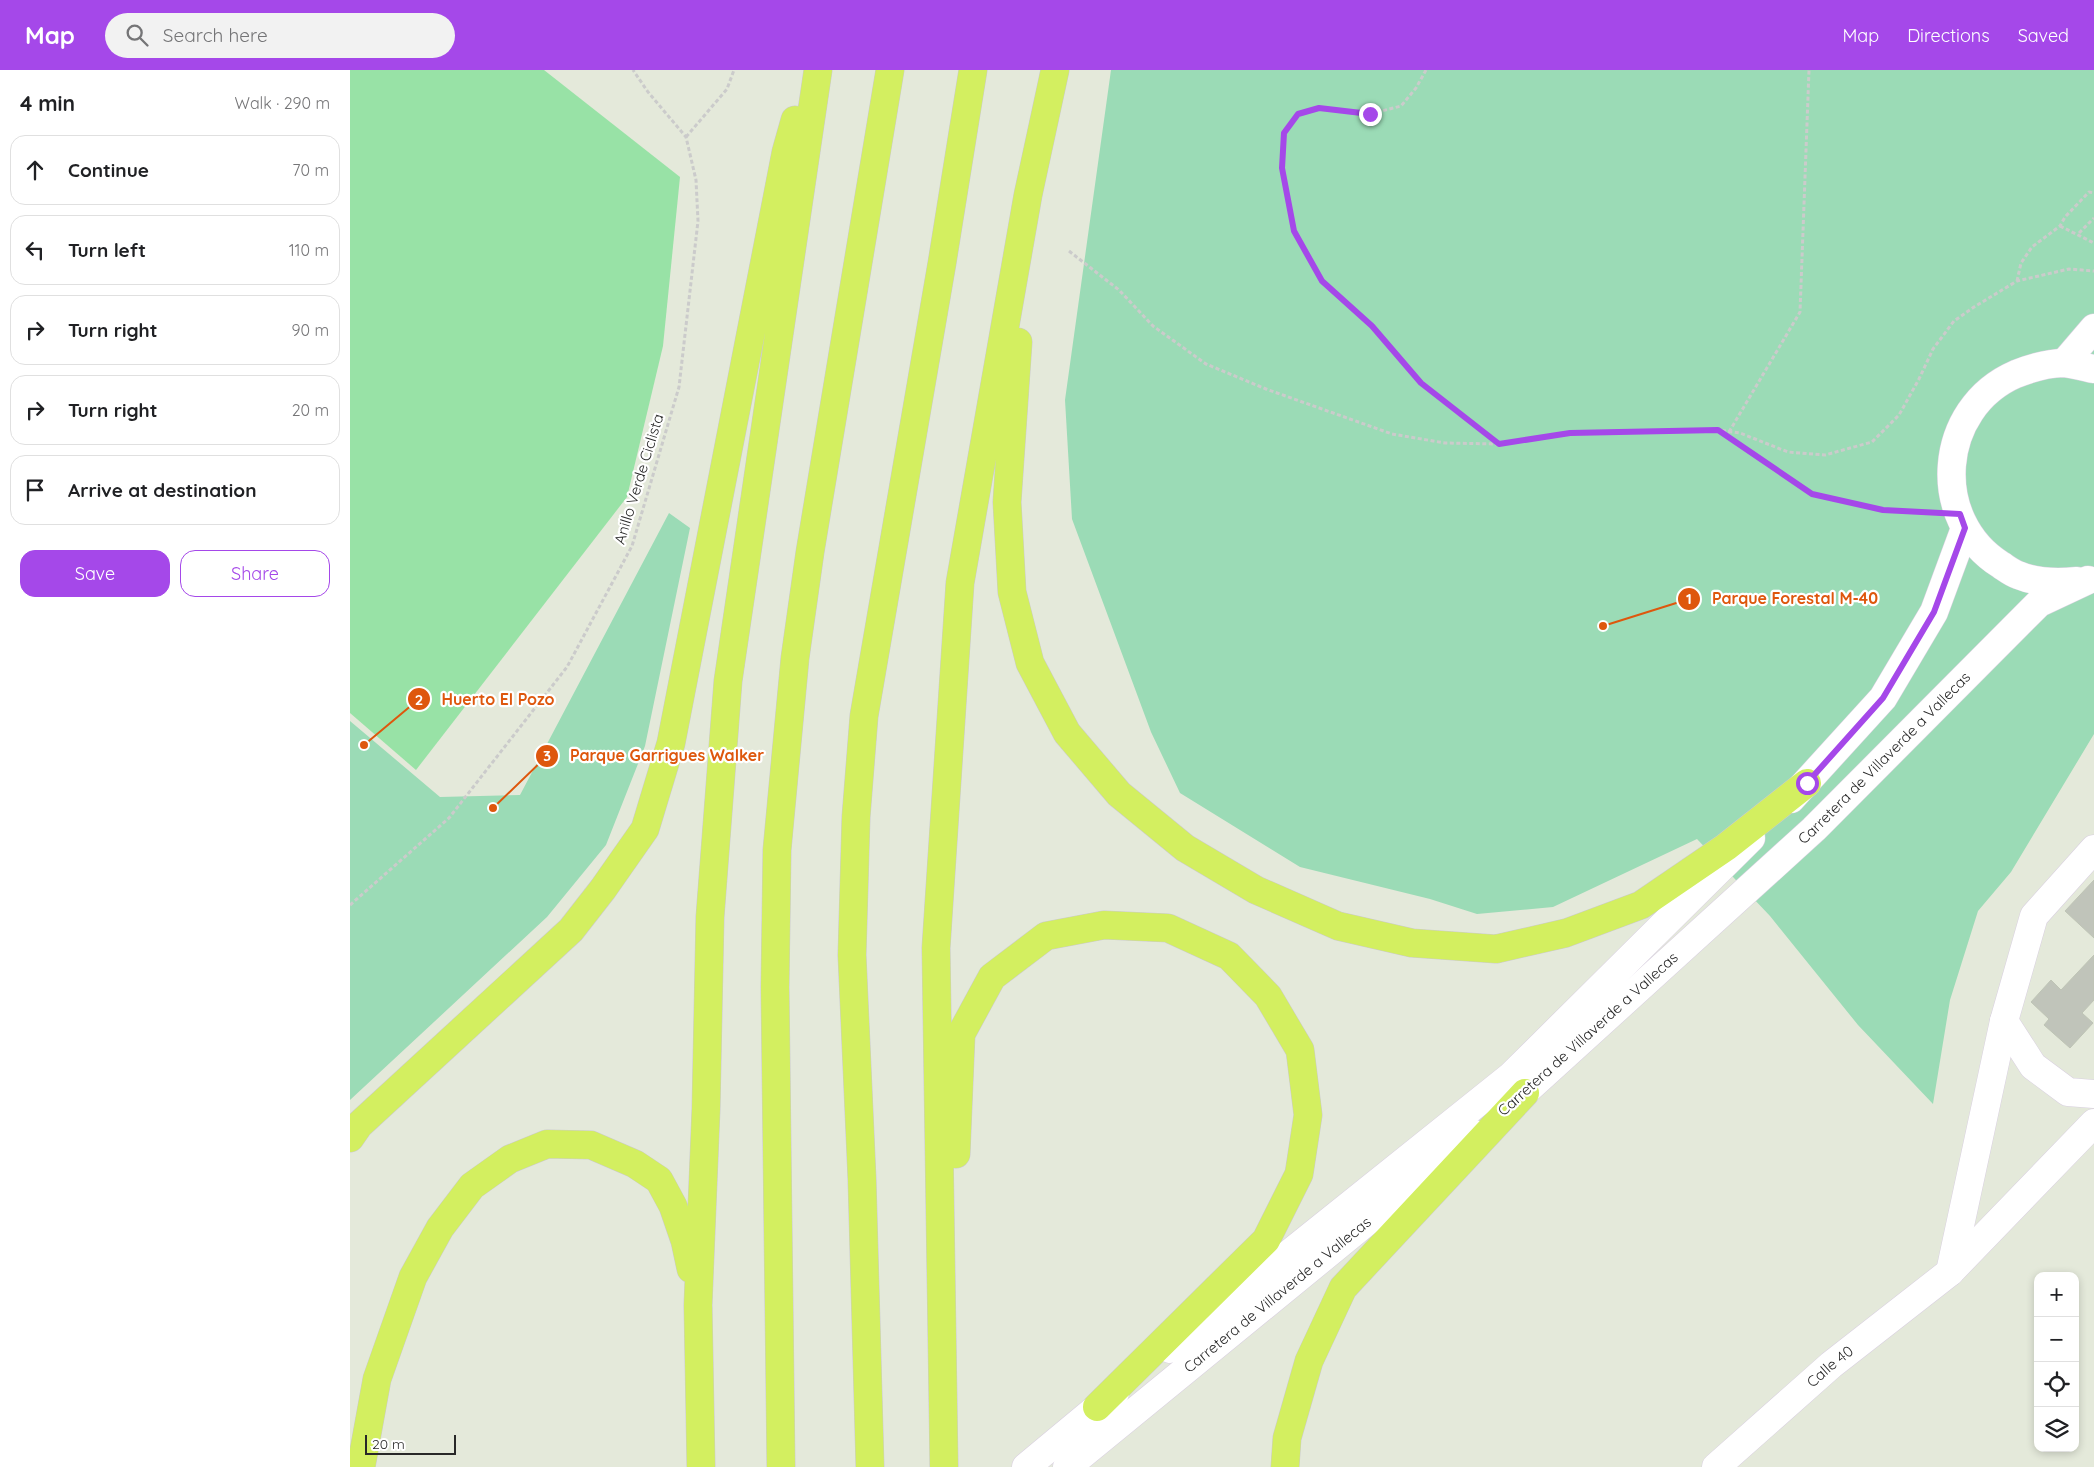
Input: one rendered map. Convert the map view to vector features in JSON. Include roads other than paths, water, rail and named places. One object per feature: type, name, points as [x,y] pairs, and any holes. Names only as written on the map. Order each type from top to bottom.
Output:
[{"type":"highway","points":[[350,1138],[359,1125],[571,930],[603,889],[645,829],[671,743],[786,152],[807,70]]},
{"type":"highway","points":[[701,1467],[698,1305],[706,1109],[710,916],[728,681],[818,70]]},
{"type":"highway","points":[[781,1467],[775,987],[777,850],[795,658],[810,552],[890,70]]},
{"type":"highway","points":[[870,1467],[862,1179],[852,955],[856,817],[864,716],[942,263],[973,70]]},
{"type":"highway","points":[[944,1467],[936,948],[960,584],[1028,194],[1055,70]]},
{"type":"highway","points":[[1028,194],[1007,502],[1012,592],[1030,663],[1067,734],[1119,794],[1185,848],[1256,890],[1338,926],[1412,943],[1496,949],[1566,933],[1641,905],[1726,846],[1807,783]]},
{"type":"highway","points":[[941,1294],[954,1204],[961,1034],[992,977],[1046,936],[1104,925],[1168,928],[1229,956],[1268,996],[1300,1050],[1308,1115],[1299,1174],[1266,1240],[1097,1407]]},
{"type":"highway","points":[[1285,1467],[1287,1438],[1309,1361],[1343,1288],[1525,1093]]},
{"type":"highway","points":[[361,1467],[377,1379],[413,1277],[440,1228],[472,1186],[510,1159],[547,1144],[591,1145],[635,1164],[659,1180],[673,1206],[685,1241],[698,1305]]},
{"type":"main road","points":[[2064,364],[2094,328]]},
{"type":"main road","points":[[2091,579],[2052,584],[2017,575],[1987,556],[1962,521],[1952,495],[1951,459],[1960,428],[1978,401],[2003,380],[2032,367],[2064,364],[2094,369]]},
{"type":"main road","name":"Carretera de Villaverde a Vallecas","points":[[1026,1467],[1097,1407],[1511,1076],[1807,783],[1883,698],[1934,612],[1962,521]]},
{"type":"main road","name":"Carretera de Villaverde a Vallecas","points":[[1067,1467],[1525,1093],[1814,828],[2039,603],[2091,579]]},
{"type":"main road","points":[[1950,1272],[2004,1021],[2034,916],[2094,849]]},
{"type":"main road","points":[[2004,1021],[2033,1066],[2068,1092],[2094,1094]]},
{"type":"main road","name":"Calle 40","points":[[1716,1467],[1830,1365],[1950,1272],[2094,1123]]},
{"type":"place","name":"Parque Forestal M-40","points":[[1603,626]]},
{"type":"place","name":"Huerto El Pozo","points":[[364,745]]},
{"type":"place","name":"Parque Garrigues Walker","points":[[493,808]]}]
